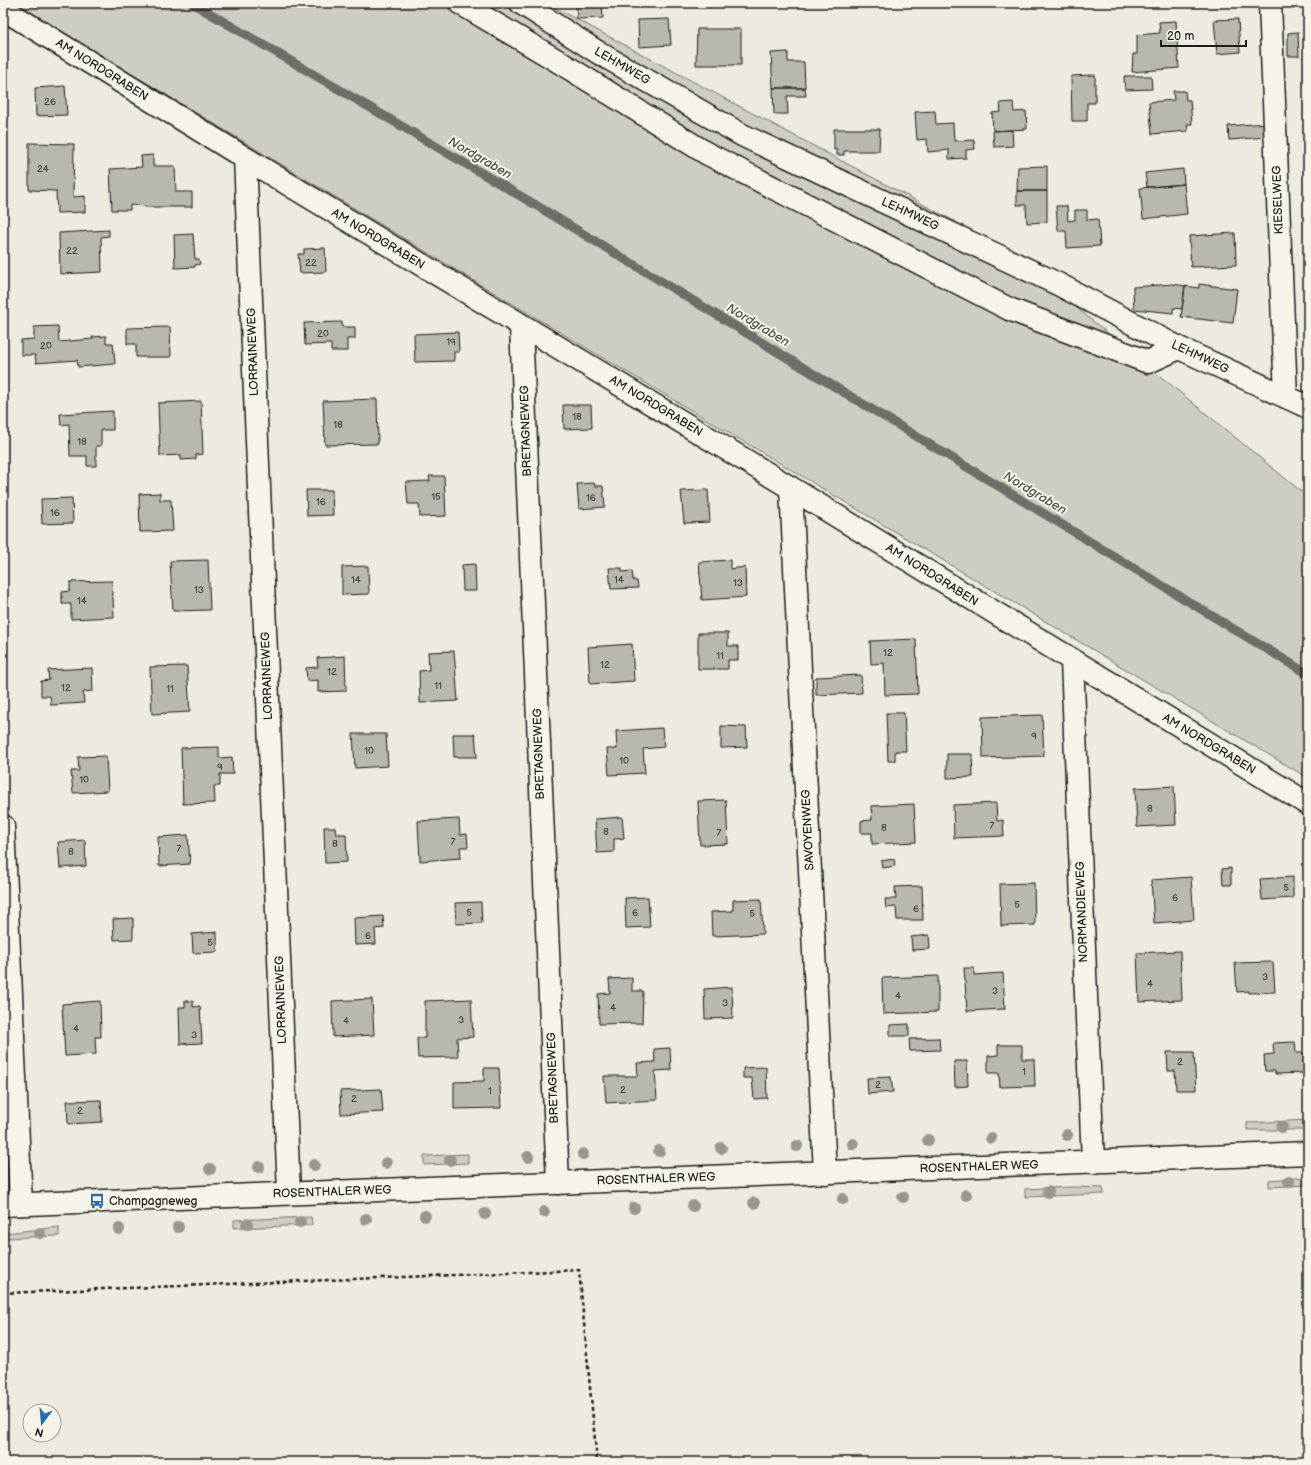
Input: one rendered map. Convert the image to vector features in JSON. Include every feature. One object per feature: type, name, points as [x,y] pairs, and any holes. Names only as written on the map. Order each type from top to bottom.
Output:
[{"type":"main road","points":[[460,3],[556,60],[706,153],[1009,309],[1148,362],[1179,348]]},
{"type":"main road","name":"LEHMWEG","points":[[521,3],[599,53],[742,135],[1058,284],[1179,348],[1308,407]]},
{"type":"main road","name":"KIESELWEG","points":[[1270,3],[1286,397]]},
{"type":"main road","name":"AM NORDGRABEN","points":[[3,9],[245,158],[791,488],[1308,804]]},
{"type":"main road","points":[[556,60],[599,53]]},
{"type":"main road","name":"LORRAINEWEG","points":[[245,158],[289,1193]]},
{"type":"main road","name":"BRETAGNEWEG","points":[[521,326],[558,1183]]},
{"type":"main road","name":"SAVOYENWEG","points":[[791,488],[825,1173]]},
{"type":"main road","name":"NORMANDIEWEG","points":[[1072,661],[1093,1162]]},
{"type":"main road","points":[[3,826],[12,1205]]},
{"type":"main road","name":"ROSENTHALER WEG","points":[[12,1205],[1308,1153]]},
{"type":"path","points":[[3,1293],[579,1270],[597,1462]]},
{"type":"shaded area","points":[[14,3],[546,3],[1001,246],[1308,497],[1308,778],[491,291]]},
{"type":"shaded area","points":[[1308,1120],[1308,1130],[1247,1130],[1247,1123]]},
{"type":"shaded area","points":[[468,1154],[468,1163],[424,1165],[424,1156]]},
{"type":"shaded area","points":[[1308,1177],[1308,1185],[1269,1187],[1269,1180]]},
{"type":"shaded area","points":[[1072,1187],[1103,1188],[1104,1194],[1025,1197],[1025,1189]]},
{"type":"shaded area","points":[[311,1217],[312,1225],[234,1228],[234,1220]]},
{"type":"shaded area","points":[[59,1227],[59,1236],[6,1238],[6,1233]]},
{"type":"building","points":[[576,3],[602,3],[603,18],[577,19]]},
{"type":"building","points":[[669,19],[671,45],[639,47],[638,20]]},
{"type":"building","points":[[1238,19],[1240,52],[1217,54],[1214,20]]},
{"type":"building","points":[[1176,21],[1179,68],[1132,72],[1133,54],[1137,54],[1137,35],[1160,33],[1159,22]]},
{"type":"building","points":[[697,29],[741,29],[741,65],[696,65]]},
{"type":"building","points":[[1298,32],[1299,56],[1288,56],[1288,33]]},
{"type":"building","points":[[788,52],[788,62],[804,62],[805,88],[773,88],[771,53]]},
{"type":"building","points":[[1095,75],[1095,103],[1087,103],[1087,121],[1072,121],[1071,76]]},
{"type":"building","points":[[1124,76],[1151,76],[1152,89],[1125,90]]},
{"type":"building","points":[[65,86],[67,115],[36,116],[35,88]]},
{"type":"building","points":[[773,88],[805,88],[806,96],[787,96],[788,114],[774,114]]},
{"type":"building","points":[[1173,91],[1185,91],[1186,100],[1190,100],[1192,124],[1187,124],[1188,131],[1152,134],[1149,102],[1174,100]]},
{"type":"building","points":[[1013,102],[1014,112],[1026,111],[1027,129],[993,131],[992,113],[1001,112],[1000,103]]},
{"type":"building","points":[[935,111],[936,124],[953,123],[954,141],[974,140],[975,149],[966,150],[966,158],[949,159],[949,150],[928,152],[927,139],[917,140],[915,112]]},
{"type":"building","points":[[1266,123],[1266,137],[1229,140],[1228,126]]},
{"type":"building","points":[[834,129],[880,129],[879,151],[844,151],[844,155],[837,155],[837,150],[834,150]]},
{"type":"building","points":[[1012,130],[1013,146],[994,147],[993,131]]},
{"type":"building","points":[[29,143],[74,144],[73,197],[85,196],[85,212],[57,213],[56,191],[29,190]]},
{"type":"building","points":[[153,155],[153,166],[175,166],[176,192],[192,192],[192,207],[145,207],[146,206],[130,205],[130,210],[112,210],[110,169],[142,167],[141,156]]},
{"type":"building","points":[[1047,166],[1047,191],[1017,191],[1018,167]]},
{"type":"building","points":[[1183,169],[1184,184],[1147,187],[1145,173]]},
{"type":"building","points":[[1184,184],[1187,214],[1143,219],[1140,188]]},
{"type":"building","points":[[1017,191],[1047,191],[1047,222],[1027,223],[1026,205],[1017,205]]},
{"type":"building","points":[[1056,206],[1067,206],[1068,221],[1075,220],[1075,210],[1087,210],[1087,220],[1098,219],[1100,246],[1067,248],[1066,231],[1058,231]]},
{"type":"building","points":[[109,230],[109,236],[101,237],[102,272],[60,274],[59,233]]},
{"type":"building","points":[[1235,233],[1236,265],[1191,267],[1189,236]]},
{"type":"building","points":[[193,234],[195,259],[199,259],[200,264],[195,265],[195,267],[175,268],[174,235]]},
{"type":"building","points":[[325,248],[326,272],[300,273],[298,254],[304,254],[304,249]]},
{"type":"building","points":[[1173,284],[1185,286],[1182,309],[1173,308],[1173,313],[1134,309],[1133,287]]},
{"type":"building","points":[[1199,284],[1237,289],[1233,323],[1181,317],[1185,286],[1199,288]]},
{"type":"building","points":[[342,322],[342,327],[355,327],[355,339],[347,339],[347,351],[331,351],[331,344],[305,345],[304,323]]},
{"type":"building","points":[[58,326],[59,342],[93,339],[92,337],[106,336],[106,343],[113,343],[115,364],[78,367],[77,360],[36,363],[35,355],[21,355],[21,340],[34,339],[34,327]]},
{"type":"building","points":[[170,327],[171,357],[136,357],[136,344],[127,344],[127,328]]},
{"type":"building","points":[[458,332],[459,352],[454,352],[454,361],[415,362],[414,334]]},
{"type":"building","points":[[377,399],[378,444],[325,445],[323,401]]},
{"type":"building","points":[[201,401],[203,454],[196,455],[196,459],[181,460],[181,455],[160,456],[158,403]]},
{"type":"building","points":[[563,405],[591,405],[592,428],[564,429]]},
{"type":"building","points":[[113,411],[113,430],[101,430],[101,446],[96,446],[96,466],[87,466],[87,456],[70,456],[69,424],[61,425],[60,414]]},
{"type":"building","points":[[429,476],[444,476],[446,516],[420,517],[419,504],[408,504],[406,482],[430,481]]},
{"type":"building","points":[[594,483],[595,486],[603,486],[605,507],[579,509],[577,484]]},
{"type":"building","points":[[306,490],[332,490],[333,515],[307,516]]},
{"type":"building","points":[[708,490],[710,522],[684,523],[681,491]]},
{"type":"building","points":[[160,493],[160,500],[171,500],[173,531],[140,532],[139,494]]},
{"type":"building","points":[[72,498],[73,523],[42,524],[41,499]]},
{"type":"building","points":[[208,560],[210,610],[173,611],[170,561]]},
{"type":"building","points":[[730,560],[730,569],[745,567],[746,597],[702,600],[699,562]]},
{"type":"building","points":[[475,564],[476,591],[463,591],[462,565]]},
{"type":"building","points":[[368,566],[369,594],[342,595],[342,567]]},
{"type":"building","points":[[609,568],[622,568],[622,572],[632,571],[633,580],[637,581],[638,588],[611,589]]},
{"type":"building","points":[[112,581],[114,617],[71,619],[71,604],[62,604],[62,592],[70,591],[70,582]]},
{"type":"building","points":[[698,633],[728,633],[728,646],[738,646],[738,660],[728,660],[728,669],[698,669]]},
{"type":"building","points":[[916,639],[918,694],[885,695],[884,663],[871,664],[870,641]]},
{"type":"building","points":[[632,644],[634,681],[590,684],[588,647]]},
{"type":"building","points":[[454,651],[458,701],[420,703],[419,671],[429,670],[428,652]]},
{"type":"building","points":[[345,656],[346,691],[318,692],[318,680],[307,681],[306,668],[318,667],[317,658]]},
{"type":"building","points":[[187,666],[190,712],[152,714],[150,667]]},
{"type":"building","points":[[92,668],[93,691],[83,692],[84,703],[51,705],[50,696],[41,696],[41,681],[49,680],[48,670]]},
{"type":"building","points":[[861,675],[862,693],[816,695],[816,677]]},
{"type":"building","points":[[886,713],[904,713],[906,751],[895,751],[895,761],[888,761]]},
{"type":"building","points":[[1042,715],[1044,756],[983,758],[982,717]]},
{"type":"building","points":[[721,726],[746,727],[747,747],[721,748]]},
{"type":"building","points":[[662,728],[664,747],[643,749],[645,773],[609,775],[607,749],[617,749],[616,731]]},
{"type":"building","points":[[353,734],[386,734],[388,766],[355,768]]},
{"type":"building","points":[[453,734],[475,734],[477,757],[454,757]]},
{"type":"building","points":[[219,747],[219,758],[232,757],[233,774],[220,774],[220,786],[214,786],[215,803],[183,804],[181,748]]},
{"type":"building","points":[[947,754],[972,754],[973,777],[947,778]]},
{"type":"building","points":[[106,756],[108,791],[73,793],[71,771],[79,771],[78,757]]},
{"type":"building","points":[[1174,786],[1176,825],[1137,827],[1135,788]]},
{"type":"building","points":[[726,800],[728,844],[700,845],[698,801]]},
{"type":"building","points":[[996,803],[997,821],[1003,820],[1004,836],[954,838],[953,805]]},
{"type":"building","points":[[914,804],[916,842],[872,844],[872,833],[861,833],[861,821],[872,820],[871,806]]},
{"type":"building","points":[[622,817],[624,838],[614,839],[614,852],[597,853],[595,819]]},
{"type":"building","points":[[459,819],[460,835],[467,834],[468,847],[460,847],[461,858],[420,861],[418,821]]},
{"type":"building","points":[[324,827],[335,827],[336,834],[346,834],[347,862],[325,863]]},
{"type":"building","points":[[188,835],[190,864],[159,866],[158,837]]},
{"type":"building","points":[[85,840],[86,866],[60,868],[58,842]]},
{"type":"building","points":[[894,859],[895,866],[882,868],[881,861]]},
{"type":"building","points":[[1231,868],[1231,885],[1223,885],[1222,869]]},
{"type":"building","points":[[1191,877],[1194,920],[1154,923],[1151,880]]},
{"type":"building","points":[[1293,877],[1293,898],[1262,900],[1260,879]]},
{"type":"building","points":[[1034,883],[1035,925],[1001,926],[1000,884]]},
{"type":"building","points":[[922,886],[923,920],[897,920],[896,907],[886,908],[885,899],[896,899],[895,887]]},
{"type":"building","points":[[648,897],[650,927],[626,928],[625,898]]},
{"type":"building","points":[[761,899],[763,934],[712,936],[711,912],[733,911],[733,900]]},
{"type":"building","points":[[481,902],[482,923],[456,924],[455,903]]},
{"type":"building","points":[[383,916],[384,928],[375,929],[376,944],[355,945],[354,918]]},
{"type":"building","points":[[133,918],[133,939],[114,940],[113,919]]},
{"type":"building","points":[[217,932],[217,952],[193,953],[192,934]]},
{"type":"building","points":[[929,935],[930,949],[912,950],[911,937]]},
{"type":"building","points":[[1180,951],[1182,1000],[1139,1002],[1137,953]]},
{"type":"building","points":[[1273,962],[1275,992],[1237,992],[1235,963]]},
{"type":"building","points":[[964,968],[974,968],[974,975],[1003,973],[1005,1009],[967,1011]]},
{"type":"building","points":[[938,976],[938,1012],[883,1014],[882,978]]},
{"type":"building","points":[[632,978],[632,991],[643,991],[642,1023],[599,1024],[598,994],[610,993],[609,979]]},
{"type":"building","points":[[732,987],[733,1018],[705,1019],[704,989]]},
{"type":"building","points":[[372,999],[374,1035],[333,1037],[332,1001]]},
{"type":"building","points":[[471,999],[473,1037],[457,1038],[458,1057],[418,1058],[417,1038],[425,1038],[425,1001]]},
{"type":"building","points":[[100,1001],[101,1037],[95,1037],[96,1054],[65,1056],[62,1004]]},
{"type":"building","points":[[185,1001],[193,1001],[193,1007],[200,1006],[202,1043],[180,1044],[179,1007],[185,1007]]},
{"type":"building","points":[[909,1024],[909,1036],[890,1036],[890,1025]]},
{"type":"building","points":[[939,1038],[940,1050],[910,1051],[909,1039]]},
{"type":"building","points":[[1295,1042],[1296,1053],[1305,1053],[1305,1073],[1275,1074],[1275,1071],[1265,1071],[1264,1055],[1274,1054],[1273,1043]]},
{"type":"building","points":[[998,1045],[1022,1045],[1022,1059],[1034,1059],[1035,1086],[1000,1087],[999,1073],[988,1073],[988,1056],[998,1055]]},
{"type":"building","points":[[670,1048],[671,1070],[655,1071],[657,1100],[606,1103],[604,1076],[638,1076],[637,1063],[655,1062],[654,1049]]},
{"type":"building","points":[[1167,1052],[1194,1052],[1196,1090],[1176,1090],[1175,1071],[1168,1071]]},
{"type":"building","points":[[954,1061],[967,1061],[968,1086],[955,1087]]},
{"type":"building","points":[[766,1067],[767,1098],[754,1099],[752,1078],[743,1078],[743,1068]]},
{"type":"building","points":[[484,1068],[499,1068],[501,1108],[454,1109],[454,1082],[484,1081]]},
{"type":"building","points":[[891,1077],[893,1092],[868,1094],[867,1078]]},
{"type":"building","points":[[381,1089],[383,1112],[341,1114],[340,1091]]},
{"type":"building","points":[[101,1100],[102,1122],[68,1124],[67,1101]]},
{"type":"waterway","name":"Nordgraben","points":[[192,3],[534,204],[1308,674]]},
{"type":"place","name":"Champagneweg","points":[[97,1201]]}]
